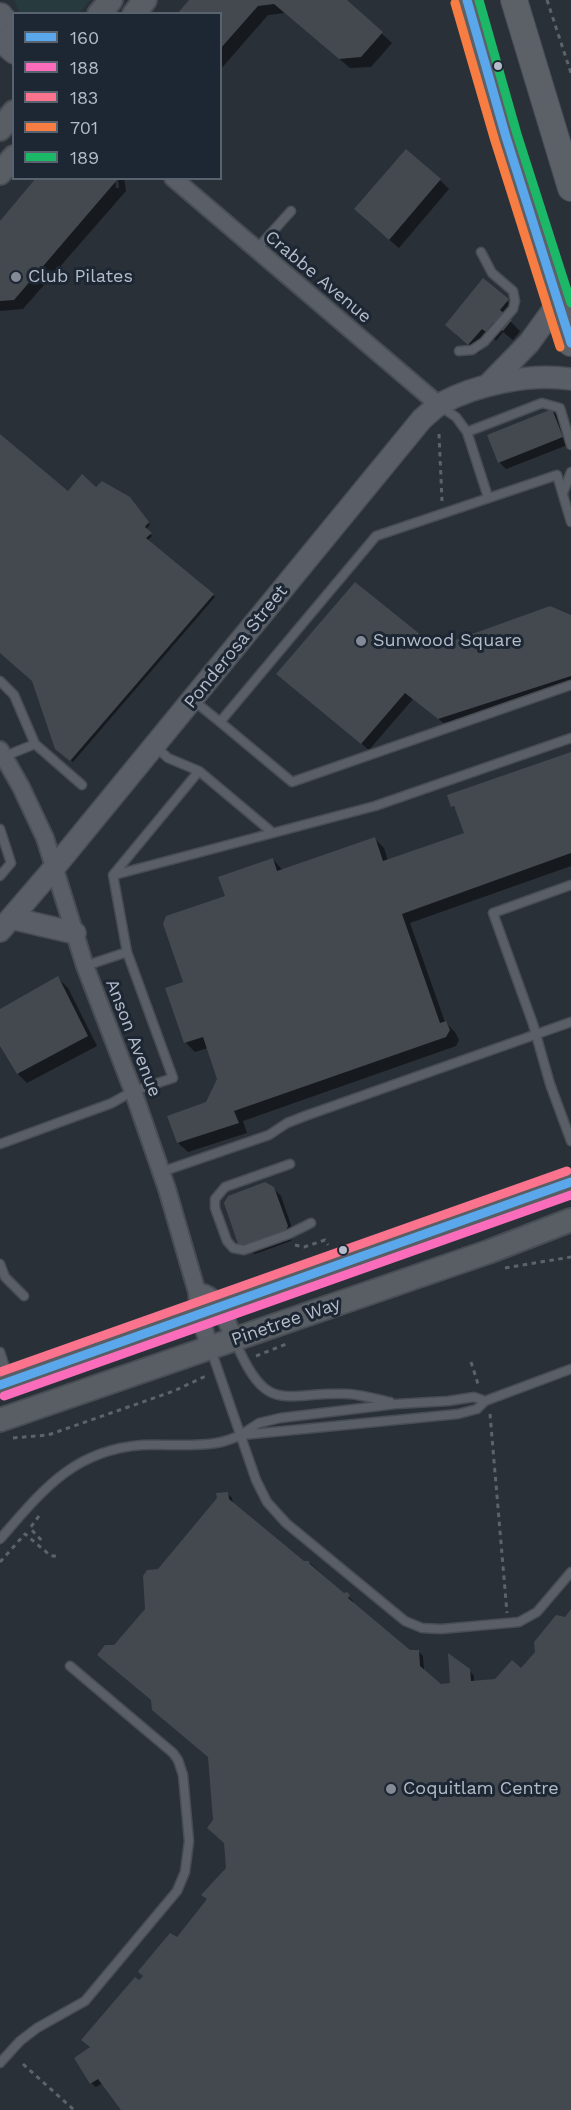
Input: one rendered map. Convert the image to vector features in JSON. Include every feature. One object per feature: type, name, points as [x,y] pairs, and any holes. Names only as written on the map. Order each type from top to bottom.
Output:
[{"type":"main road","points":[[101,12],[111,0]]},
{"type":"main road","points":[[136,12],[145,0]]},
{"type":"main road","points":[[467,0],[506,137],[571,343]]},
{"type":"main road","points":[[514,0],[571,188]]},
{"type":"main road","points":[[0,129],[12,114]]},
{"type":"main road","points":[[0,173],[12,159]]},
{"type":"main road","name":"Pinetree Way","points":[[5,1383],[205,1304],[571,1182]]},
{"type":"main road","name":"Pinetree Way","points":[[5,1429],[210,1348],[488,1252],[571,1220]]},
{"type":"street","points":[[0,41],[12,51]]},
{"type":"street","name":"Crabbe Avenue","points":[[175,180],[439,405]]},
{"type":"street","name":"Ponderosa Street","points":[[488,385],[529,343],[558,303]]},
{"type":"street","name":"Ponderosa Street","points":[[3,926],[54,868],[419,423],[439,405],[488,385],[527,378],[571,379]]},
{"type":"street","name":"Anson Avenue","points":[[3,753],[45,838],[85,966],[133,1091],[205,1304],[210,1348]]},
{"type":"street","points":[[3,926],[75,933]]},
{"type":"street","points":[[205,1304],[234,1340]]},
{"type":"lane","points":[[256,250],[291,211]]},
{"type":"lane","points":[[459,351],[472,350],[484,342],[513,309],[515,301],[513,291],[492,273],[481,252]]},
{"type":"lane","points":[[467,432],[542,403],[560,408],[571,445]]},
{"type":"lane","points":[[439,405],[456,417],[467,432],[488,497]]},
{"type":"lane","points":[[563,493],[571,472]]},
{"type":"lane","points":[[220,722],[376,536],[557,475],[571,522]]},
{"type":"lane","points":[[0,681],[15,695],[34,744],[82,785]]},
{"type":"lane","points":[[192,699],[292,782],[571,685]]},
{"type":"lane","points":[[113,875],[375,806],[571,738]]},
{"type":"lane","points":[[3,753],[34,744]]},
{"type":"lane","points":[[154,746],[168,758],[200,771],[273,833]]},
{"type":"lane","points":[[113,875],[200,771]]},
{"type":"lane","points":[[0,829],[11,863],[0,876]]},
{"type":"lane","points":[[0,1144],[112,1103],[133,1091],[173,1078],[128,952],[113,875]]},
{"type":"lane","points":[[571,885],[493,913],[533,1024],[571,1141]]},
{"type":"lane","points":[[85,966],[128,952]]},
{"type":"lane","points":[[161,1172],[266,1136],[305,1116],[571,1022]]},
{"type":"lane","points":[[290,1164],[222,1188],[214,1203],[219,1218],[228,1242],[233,1248],[242,1250],[289,1234],[311,1223]]},
{"type":"lane","points":[[0,1263],[2,1278],[24,1296]]},
{"type":"lane","points":[[234,1340],[254,1377],[264,1388],[275,1394],[291,1398],[337,1394],[360,1395],[396,1404]]},
{"type":"lane","points":[[210,1348],[259,1486],[276,1514],[397,1616],[428,1629],[508,1624],[521,1621],[537,1612],[571,1572]]},
{"type":"lane","points":[[0,1352],[5,1383]]},
{"type":"lane","points":[[0,1539],[45,1488],[65,1472],[90,1458],[133,1446],[216,1443],[242,1435],[458,1414],[476,1410],[485,1401],[571,1369]]},
{"type":"lane","points":[[242,1435],[259,1423],[272,1419],[475,1397],[485,1401]]},
{"type":"lane","points":[[0,2063],[20,2041],[85,2001],[171,1899],[183,1879],[187,1864],[189,1841],[185,1789],[178,1760],[173,1753],[70,1666]]},
{"type":"path","points":[[547,0],[571,73]]},
{"type":"path","points":[[439,434],[442,513]]},
{"type":"path","points":[[471,1362],[480,1389]]},
{"type":"path","points":[[5,1429],[48,1435],[174,1391],[205,1376]]},
{"type":"path","points":[[490,1414],[508,1624]]},
{"type":"path","points":[[40,1515],[30,1528],[43,1542]]},
{"type":"path","points":[[0,1562],[24,1534],[51,1556],[58,1556]]},
{"type":"path","points":[[23,2064],[74,2110]]},
{"type":"green space","points":[[14,0],[90,0],[80,12],[19,12]]},
{"type":"building","points":[[189,0],[347,0],[383,32],[361,57],[339,59],[274,4],[258,6],[222,47],[222,12],[179,12]]},
{"type":"building","points":[[406,149],[441,179],[389,240],[354,209]]},
{"type":"building","points":[[34,180],[117,180],[14,300],[0,301],[0,221]]},
{"type":"building","points":[[483,278],[509,299],[500,310],[512,320],[503,331],[493,323],[486,332],[482,329],[468,345],[445,325]]},
{"type":"building","points":[[552,409],[563,437],[498,463],[487,435]]},
{"type":"building","points":[[0,434],[68,491],[82,474],[96,487],[102,481],[130,497],[149,522],[145,527],[152,533],[146,538],[214,594],[70,761],[55,749],[32,681],[0,653]]},
{"type":"building","points":[[355,582],[436,647],[550,606],[571,615],[571,676],[438,719],[405,693],[361,744],[276,674]]},
{"type":"building","points":[[571,752],[571,853],[402,914],[440,1023],[446,1021],[450,1030],[446,1037],[234,1111],[239,1123],[177,1143],[167,1116],[206,1102],[217,1079],[203,1037],[184,1043],[165,988],[183,982],[163,924],[166,916],[225,896],[218,877],[273,858],[277,871],[375,837],[383,861],[464,833],[454,806],[451,807],[447,795]]},
{"type":"building","points":[[58,976],[88,1036],[17,1074],[0,1046],[0,1009]]},
{"type":"building","points":[[265,1182],[274,1187],[288,1226],[284,1234],[246,1248],[238,1244],[224,1203],[228,1196]]},
{"type":"building","name":"Coquitlam Centre","points":[[228,1492],[229,1499],[304,1561],[309,1561],[344,1593],[347,1592],[350,1595],[348,1598],[410,1650],[419,1650],[420,1666],[441,1684],[450,1683],[448,1653],[470,1669],[471,1681],[495,1679],[512,1660],[521,1668],[535,1652],[534,1642],[556,1615],[565,1617],[571,1609],[571,2110],[121,2110],[98,2079],[90,2084],[74,2058],[90,2047],[81,2040],[135,1977],[139,1980],[143,1976],[138,1972],[139,1970],[170,1933],[177,1937],[207,1899],[201,1895],[226,1868],[224,1843],[207,1828],[213,1820],[208,1757],[152,1710],[151,1700],[97,1655],[105,1645],[114,1645],[145,1609],[143,1576],[147,1570],[158,1569],[217,1498],[216,1493]]},
{"type":"transit line","name":"160","points":[[467,0],[506,137],[571,343]]},
{"type":"transit line","name":"189","points":[[479,0],[517,134],[571,303]]},
{"type":"transit line","name":"701","points":[[455,3],[495,141],[560,347]]},
{"type":"transit line","name":"183","points":[[0,1372],[567,1171]]},
{"type":"transit line","name":"160","points":[[0,1385],[571,1182]]},
{"type":"transit line","name":"188","points":[[4,1396],[571,1195]]},
{"type":"place","name":"Club Pilates","points":[[16,277]]},
{"type":"place","name":"Sunwood Square","points":[[361,641]]},
{"type":"place","name":"Coquitlam Centre","points":[[391,1789]]}]
